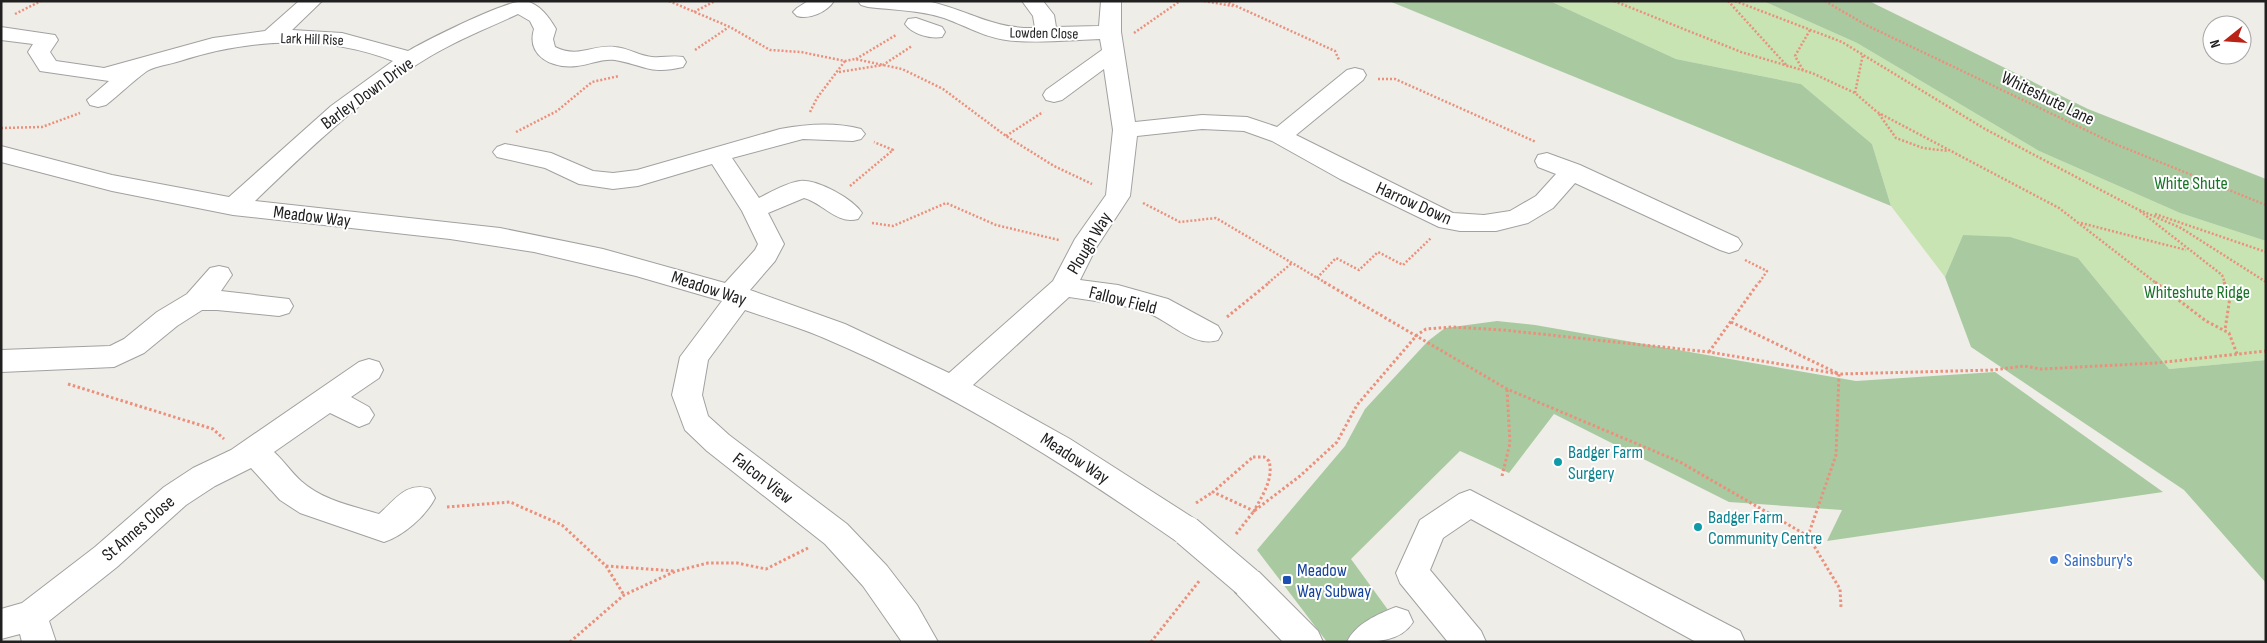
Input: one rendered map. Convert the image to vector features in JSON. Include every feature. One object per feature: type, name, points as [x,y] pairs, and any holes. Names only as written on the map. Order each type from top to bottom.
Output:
[{"type":"street","name":"Lark Hill Rise","points":[[271,37],[312,1]]},
{"type":"street","points":[[804,12],[824,1]]},
{"type":"street","name":"Lowden Close","points":[[868,1],[922,6],[952,14],[988,30],[1016,35],[1047,36],[1112,44]]},
{"type":"street","points":[[1032,1],[1044,14],[1047,36]]},
{"type":"street","name":"Plough Way","points":[[952,387],[1063,286],[1084,245],[1118,196],[1124,156],[1125,130],[1112,44],[1111,1]]},
{"type":"street","name":"Barley Down Drive","points":[[233,207],[314,132],[410,60],[454,36],[523,4],[538,17],[545,29],[542,39],[545,51],[557,57],[574,60],[614,53],[650,64],[675,62]]},
{"type":"street","points":[[925,28],[952,14]]},
{"type":"street","name":"Lark Hill Rise","points":[[5,25],[47,40],[39,52],[48,66],[104,74],[141,67],[226,42],[271,37],[341,38],[386,50],[410,60]]},
{"type":"street","points":[[1054,95],[1112,44]]},
{"type":"street","name":"Lark Hill Rise","points":[[98,100],[141,67]]},
{"type":"street","points":[[1280,136],[1355,75]]},
{"type":"street","name":"Harrow Down","points":[[1125,130],[1202,122],[1247,124],[1280,136],[1349,174],[1448,221],[1491,223],[1516,219],[1541,205],[1571,171]]},
{"type":"street","points":[[505,152],[551,161],[588,178],[613,181],[638,178],[780,136],[803,132],[853,134]]},
{"type":"street","points":[[718,155],[754,210],[801,189],[809,190],[841,207]]},
{"type":"street","points":[[1,177],[11,157]]},
{"type":"street","name":"Meadow Way","points":[[11,157],[84,178],[233,207],[498,237],[650,268],[834,331],[952,387],[1026,427],[1179,525],[1247,582],[1306,642]]},
{"type":"street","points":[[1547,161],[1729,244]]},
{"type":"street","name":"Falcon View","points":[[754,210],[771,244],[766,255],[694,357],[687,395],[695,422],[718,443],[836,534],[875,576],[905,616],[921,642]]},
{"type":"street","points":[[21,364],[114,356],[134,346],[167,318],[197,301],[219,274]]},
{"type":"street","name":"Fallow Field","points":[[1063,286],[1118,295],[1158,306],[1208,333]]},
{"type":"street","points":[[197,301],[217,300],[279,306]]},
{"type":"street","name":"St Annes Close","points":[[24,627],[175,496],[204,477],[250,454],[369,370]]},
{"type":"street","points":[[329,399],[359,415]]},
{"type":"street","points":[[250,454],[264,460],[291,491],[320,507],[384,529],[419,498]]},
{"type":"street","points":[[1469,642],[1412,572],[1431,528],[1470,503],[1728,642]]},
{"type":"street","points":[[1364,642],[1396,622]]},
{"type":"path","points":[[5,25],[41,1]]},
{"type":"path","points":[[669,1],[693,13],[730,27],[744,37],[770,50],[800,52],[846,61],[855,59],[925,28]]},
{"type":"path","points":[[693,13],[715,1]]},
{"type":"path","points":[[1112,44],[1180,1]]},
{"type":"path","points":[[1204,1],[1238,7]]},
{"type":"path","points":[[1225,1],[1335,51],[1355,75],[1395,78],[1546,147],[1547,161]]},
{"type":"path","points":[[1614,1],[1741,52],[1803,71],[1855,93],[1877,112],[2059,208],[2206,321],[2228,332],[2237,354]]},
{"type":"path","points":[[1728,1],[1788,67]]},
{"type":"path","points":[[1735,1],[1842,42],[1985,129],[2135,208],[2182,228],[2266,282]]},
{"type":"path","name":"Whiteshute Lane","points":[[1825,1],[1866,25],[2115,144],[2266,205]]},
{"type":"path","points":[[675,62],[730,27]]},
{"type":"path","points":[[839,72],[883,64],[925,28]]},
{"type":"path","points":[[1803,71],[1794,56],[1810,30]]},
{"type":"path","points":[[1855,93],[1863,54]]},
{"type":"path","points":[[855,59],[902,69],[943,88],[1006,136],[1054,166],[1118,196],[1148,205],[1180,222],[1216,218],[1507,389],[1680,462],[1808,536],[1840,589],[1841,607]]},
{"type":"path","points":[[803,132],[813,102],[846,61]]},
{"type":"path","points":[[505,152],[514,133],[557,111],[592,82],[636,72],[650,64]]},
{"type":"path","points":[[1006,136],[1046,109],[1054,95]]},
{"type":"path","points":[[1,128],[34,129],[51,126],[80,113],[98,100]]},
{"type":"path","points":[[1877,112],[1896,138],[1923,148],[1951,152]]},
{"type":"path","points":[[853,134],[893,150],[841,207],[862,222],[893,226],[946,203],[996,225],[1084,245]]},
{"type":"path","points":[[2135,208],[2222,275],[2230,297],[2225,330]]},
{"type":"path","points":[[2135,208],[2266,252]]},
{"type":"path","points":[[1317,278],[1336,258],[1359,270],[1378,252],[1404,265],[1448,221]]},
{"type":"path","points":[[2078,222],[2126,233],[2190,252]]},
{"type":"path","points":[[1710,352],[1767,270],[1732,253],[1729,244]]},
{"type":"path","points":[[1208,333],[1292,263]]},
{"type":"path","points":[[1731,322],[1840,374]]},
{"type":"path","points":[[1254,511],[1300,476],[1337,442],[1357,405],[1417,335],[1426,329],[1452,327],[1710,352],[1840,374],[1993,370],[2024,366],[2041,369],[2156,363],[2266,351]]},
{"type":"path","points":[[21,364],[83,390],[213,429],[250,454]]},
{"type":"path","points":[[1808,536],[1836,455],[1840,374]]},
{"type":"path","points":[[1502,476],[1510,442],[1507,389]]},
{"type":"path","points":[[1179,525],[1213,492],[1253,458],[1261,456],[1268,459],[1272,467],[1271,476],[1254,511],[1230,542]]},
{"type":"path","points":[[1213,492],[1254,511]]},
{"type":"path","points":[[419,498],[441,508],[510,502],[562,526],[606,566],[624,595]]},
{"type":"path","points":[[570,642],[624,595],[676,571],[708,563],[736,563],[766,569],[836,534]]},
{"type":"path","points":[[606,566],[676,571]]},
{"type":"path","points":[[1151,642],[1206,573]]},
{"type":"green space","points":[[1389,1],[1550,1],[1676,59],[1801,84],[1872,144],[1891,206]]},
{"type":"green space","name":"Whiteshute Ridge","points":[[1550,1],[1763,1],[1857,43],[2039,151],[2180,213],[2266,241],[2266,360],[2169,369],[2078,258],[1963,235],[1945,277],[1891,206],[1872,144],[1801,84],[1676,59]]},
{"type":"green space","name":"White Shute","points":[[1763,1],[1869,1],[2088,109],[2266,179],[2266,241],[2180,213],[2039,151],[1857,43]]},
{"type":"green space","points":[[1963,235],[2010,237],[2078,258],[2169,369],[2266,360],[2266,583],[2184,490],[1971,347],[1945,277]]},
{"type":"green space","points":[[1497,321],[1535,325],[1856,381],[1995,372],[2163,492],[1827,541],[1842,510],[1729,502],[1554,414],[1509,473],[1460,451],[1351,559],[1391,614],[1345,642],[1327,642],[1257,550],[1345,446],[1365,409],[1428,341],[1445,328]]},
{"type":"place","name":"Badger Farm Surgery","points":[[1558,462]]},
{"type":"place","name":"Badger Farm Community Centre","points":[[1698,527]]},
{"type":"place","name":"Sainsbury's","points":[[2054,560]]},
{"type":"place","name":"Meadow Way Subway","points":[[1287,580]]}]
